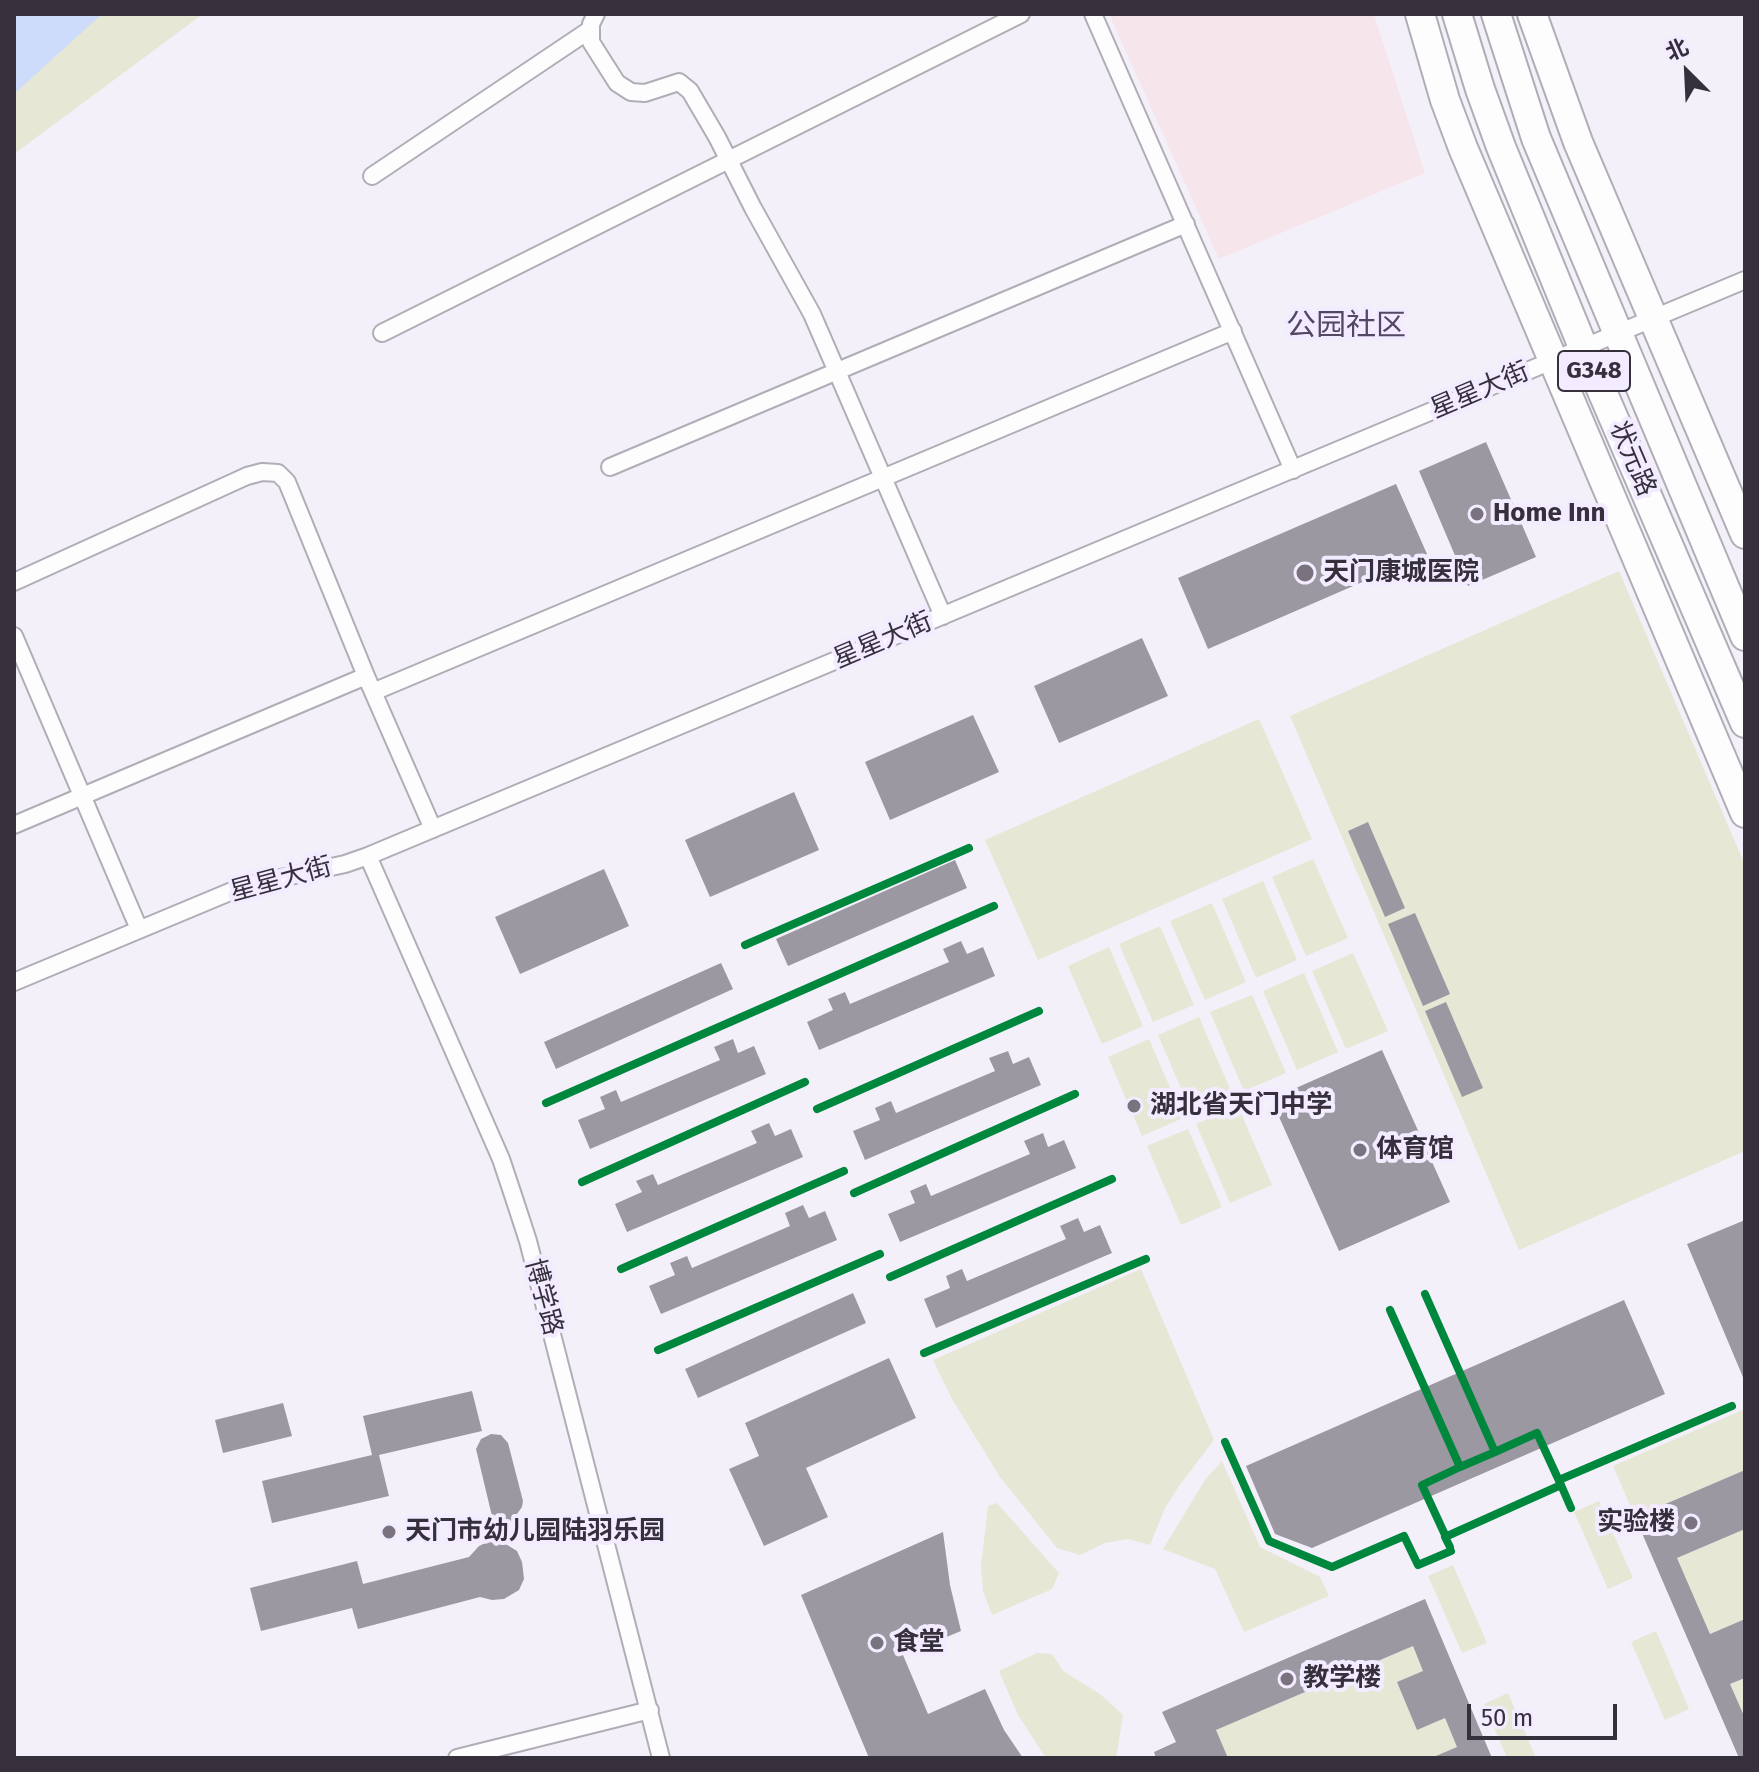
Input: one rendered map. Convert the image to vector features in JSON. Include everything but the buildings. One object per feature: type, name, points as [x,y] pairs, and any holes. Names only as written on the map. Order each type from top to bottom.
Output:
[{"type":"highway","points":[[1420,14],[1470,60]]},
{"type":"highway","points":[[1420,14],[1445,100],[1463,148],[1745,813]]},
{"type":"highway","name":"状元路","points":[[1457,14],[1501,147],[1583,347],[1745,723]]},
{"type":"highway","name":"状元路","points":[[1496,14],[1528,113],[1555,182],[1745,636]]},
{"type":"highway","points":[[1532,14],[1578,142],[1745,534]]},
{"type":"highway","points":[[1555,182],[1578,142]]},
{"type":"street","points":[[382,333],[1021,14]]},
{"type":"street","points":[[1093,14],[1293,470]]},
{"type":"street","points":[[594,22],[591,42],[617,83],[631,92],[645,93],[679,82],[690,91],[812,314],[943,616]]},
{"type":"street","points":[[372,176],[594,22]]},
{"type":"street","points":[[610,467],[1186,224]]},
{"type":"street","name":"星星大街","points":[[14,982],[244,886],[368,856],[1745,280]]},
{"type":"street","points":[[14,825],[882,478],[1233,331]]},
{"type":"street","points":[[14,582],[247,476],[262,472],[278,473],[287,482],[369,684],[433,829]]},
{"type":"street","points":[[14,636],[139,929]]},
{"type":"street","name":"博学路","points":[[368,856],[501,1159],[528,1241],[661,1758]]},
{"type":"street","points":[[457,1758],[650,1710]]},
{"type":"shaded area","points":[[1109,14],[1374,14],[1425,173],[1219,259]]},
{"type":"green space","points":[[14,14],[203,14],[14,154]]},
{"type":"green space","points":[[1619,571],[1745,865],[1745,1151],[1519,1250],[1290,716]]},
{"type":"green space","points":[[1259,719],[1312,839],[1038,960],[985,840]]},
{"type":"green space","points":[[1313,859],[1348,938],[1306,956],[1272,877]]},
{"type":"green space","points":[[1263,881],[1297,960],[1256,978],[1222,899]]},
{"type":"green space","points":[[1212,903],[1246,982],[1205,1000],[1170,921]]},
{"type":"green space","points":[[1160,926],[1194,1005],[1153,1022],[1119,944]]},
{"type":"green space","points":[[1109,947],[1143,1026],[1102,1044],[1068,966]]},
{"type":"green space","points":[[1353,953],[1388,1031],[1346,1049],[1312,971]]},
{"type":"green space","points":[[1304,973],[1338,1052],[1297,1070],[1263,991]]},
{"type":"green space","points":[[1252,995],[1286,1073],[1244,1091],[1210,1012]]},
{"type":"green space","points":[[1199,1017],[1233,1096],[1192,1114],[1158,1035]]},
{"type":"green space","points":[[1149,1039],[1183,1118],[1142,1136],[1108,1057]]},
{"type":"green space","points":[[1238,1106],[1272,1185],[1230,1203],[1196,1124]]},
{"type":"green space","points":[[1188,1129],[1222,1207],[1181,1225],[1147,1146]]},
{"type":"green space","points":[[1141,1269],[1214,1440],[1165,1508],[1150,1545],[1128,1539],[1105,1543],[1080,1555],[1057,1548],[1000,1477],[952,1399],[933,1360]]},
{"type":"green space","points":[[1745,1409],[1745,1470],[1635,1517],[1613,1466]]},
{"type":"green space","points":[[1222,1461],[1260,1547],[1320,1577],[1329,1596],[1244,1632],[1215,1569],[1163,1549],[1205,1480]]},
{"type":"green space","points":[[1599,1501],[1633,1578],[1608,1589],[1574,1512]]},
{"type":"green space","points":[[997,1503],[1059,1573],[1052,1589],[992,1615],[983,1591],[981,1566],[988,1506]]},
{"type":"green space","points":[[1745,1529],[1745,1619],[1710,1634],[1677,1558]]},
{"type":"green space","points":[[1453,1565],[1487,1643],[1462,1653],[1428,1576]]},
{"type":"green space","points":[[1656,1631],[1689,1709],[1665,1720],[1631,1642]]},
{"type":"green space","points":[[1413,1646],[1423,1671],[1417,1730],[1445,1718],[1457,1747],[1431,1758],[1228,1758],[1216,1730]]},
{"type":"green space","points":[[1037,1653],[1052,1654],[1063,1671],[1100,1694],[1123,1715],[1116,1758],[1046,1758],[1018,1715],[999,1671]]},
{"type":"green space","points":[[1745,1678],[1745,1718],[1730,1684]]},
{"type":"green space","points":[[1508,1693],[1536,1758],[1507,1758],[1484,1704]]},
{"type":"water","points":[[14,14],[102,14],[14,94]]},
{"type":"cycle path","points":[[745,945],[969,848]]},
{"type":"cycle path","points":[[546,1103],[994,906]]},
{"type":"cycle path","points":[[817,1109],[1039,1011]]},
{"type":"cycle path","points":[[582,1182],[805,1082]]},
{"type":"cycle path","points":[[854,1193],[1075,1094]]},
{"type":"cycle path","points":[[621,1269],[844,1171]]},
{"type":"cycle path","points":[[890,1277],[1112,1179]]},
{"type":"cycle path","points":[[658,1350],[880,1254]]},
{"type":"cycle path","points":[[924,1353],[1146,1259]]},
{"type":"cycle path","points":[[1425,1294],[1495,1452],[1460,1467]]},
{"type":"cycle path","points":[[1390,1310],[1460,1467],[1422,1485],[1446,1537]]},
{"type":"cycle path","points":[[1559,1480],[1732,1406]]},
{"type":"cycle path","points":[[1495,1452],[1537,1433],[1561,1485]]},
{"type":"cycle path","points":[[1225,1442],[1269,1541],[1332,1567],[1404,1536],[1418,1565],[1451,1551]]},
{"type":"cycle path","points":[[1450,1547],[1445,1537],[1561,1485],[1571,1508]]},
{"type":"place","name":"Home Inn","points":[[1477,514]]},
{"type":"place","name":"天门康城医院","points":[[1305,573]]},
{"type":"place","name":"湖北省天门中学","points":[[1134,1106]]},
{"type":"place","name":"体育馆","points":[[1360,1150]]},
{"type":"place","name":"实验楼","points":[[1691,1523]]},
{"type":"place","name":"天门市幼儿园陆羽乐园","points":[[389,1532]]},
{"type":"place","name":"食堂","points":[[877,1643]]},
{"type":"place","name":"教学楼","points":[[1287,1679]]},
{"type":"district","name":"公园社区","points":[[1346,327]]}]
